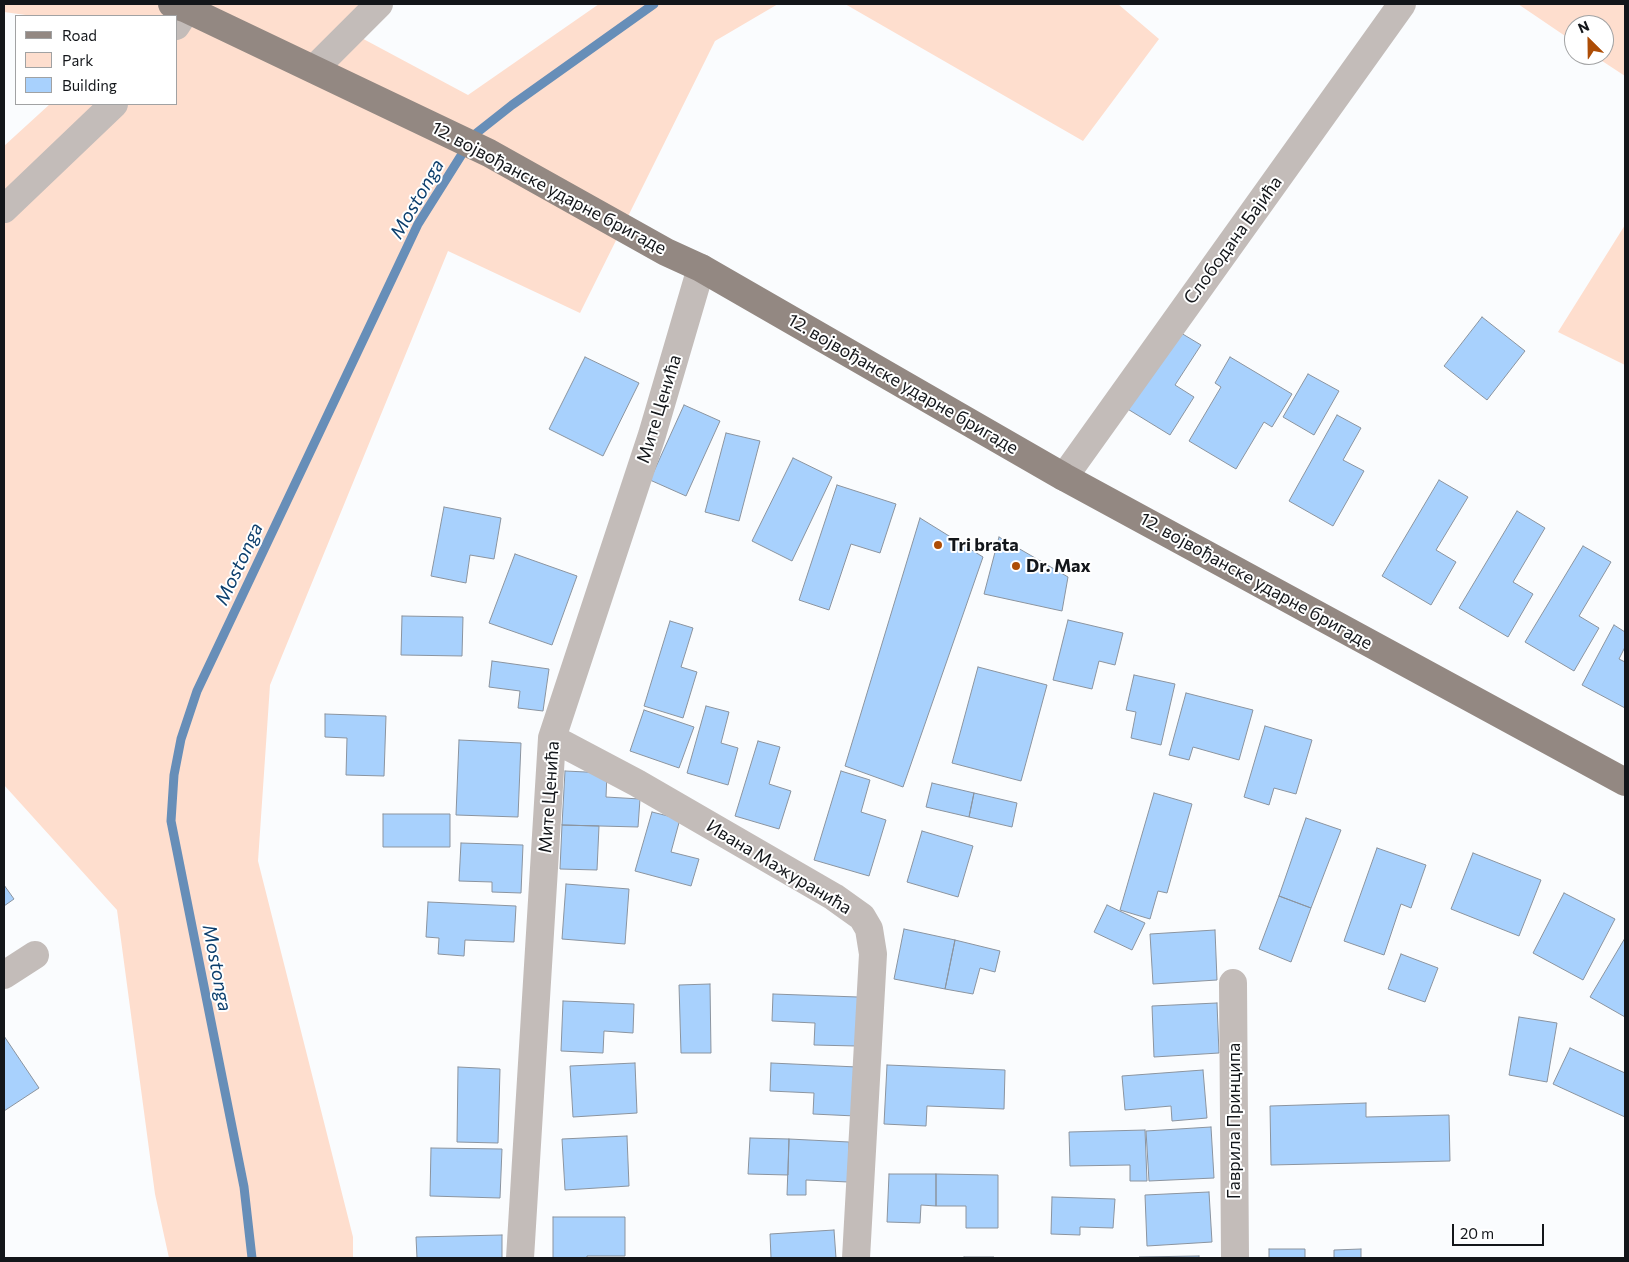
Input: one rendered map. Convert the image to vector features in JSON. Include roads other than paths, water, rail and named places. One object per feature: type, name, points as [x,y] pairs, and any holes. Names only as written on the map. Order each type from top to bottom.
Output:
[{"type":"main road","name":"12. војвођанске ударне бригаде","points":[[178,13],[314,68],[490,153],[666,252],[701,268],[1064,476],[1625,782]]},
{"type":"street","points":[[314,68],[378,4]]},
{"type":"street","name":"Слободана Бајића","points":[[1064,476],[1402,4]]},
{"type":"street","points":[[4,209],[113,105]]},
{"type":"street","name":"Мите Ценића","points":[[520,1258],[552,738],[652,435],[701,268]]},
{"type":"street","name":"Ивана Мажуранића","points":[[552,738],[637,783],[834,897],[862,917],[869,929],[873,954],[856,1258]]},
{"type":"street","points":[[4,975],[35,955]]},
{"type":"street","name":"Гаврила Принципа","points":[[1233,983],[1235,1258]]},
{"type":"waterway","name":"Mostonga","points":[[252,1258],[244,1187],[171,821],[174,775],[181,739],[197,691],[418,224],[474,135],[512,105],[654,4]]},
{"type":"place","name":"Tri brata","points":[[938,545]]},
{"type":"place","name":"Dr. Max","points":[[1016,566]]}]
